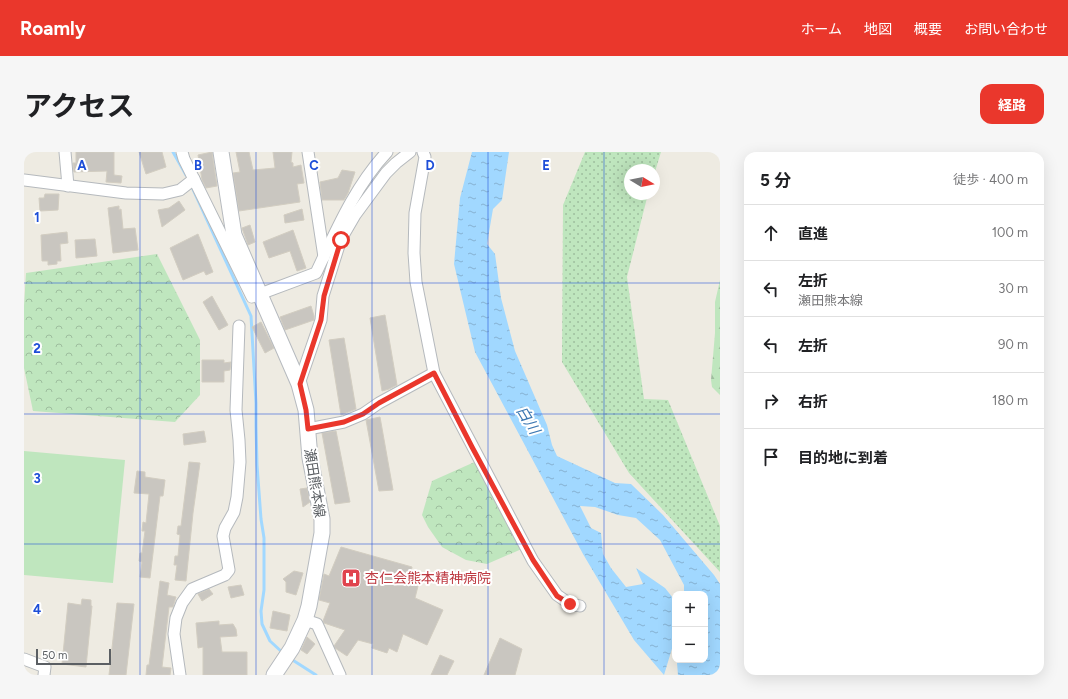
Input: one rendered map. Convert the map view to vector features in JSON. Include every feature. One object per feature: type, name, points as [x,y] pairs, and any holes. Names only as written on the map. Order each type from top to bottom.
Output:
[{"type":"main road","name":"瀬田熊本線","points":[[221,152],[234,235],[300,384],[306,410],[310,458],[322,519],[322,533],[309,606],[305,620],[292,648],[275,673]]},
{"type":"street","points":[[65,152],[68,186]]},
{"type":"street","points":[[182,152],[252,297],[316,273],[363,182],[387,152]]},
{"type":"street","points":[[308,152],[324,257]]},
{"type":"street","points":[[300,384],[321,320],[324,296],[341,240],[355,215],[386,173],[396,162],[410,152]]},
{"type":"street","points":[[423,152],[425,157],[415,213],[414,253],[416,282],[434,373],[533,560],[557,596],[570,604],[580,606]]},
{"type":"street","points":[[24,180],[126,193],[163,194],[180,190],[194,179]]},
{"type":"street","points":[[180,675],[174,634],[176,618],[182,603],[192,589],[225,575],[228,570],[223,536],[225,528],[234,512],[240,462],[236,410],[239,326]]},
{"type":"street","points":[[308,429],[344,422],[363,414],[379,403],[434,373]]},
{"type":"street","points":[[305,620],[317,624],[340,675]]},
{"type":"street","points":[[24,659],[45,667],[44,675]]},
{"type":"green space","points":[[585,152],[661,152],[657,164],[624,164],[624,200],[646,200],[627,277],[644,399],[668,400],[720,526],[720,572],[629,473],[562,362],[563,205]]},
{"type":"green space","points":[[157,254],[200,340],[200,395],[175,422],[33,411],[24,368],[24,306],[26,273]]},
{"type":"green space","points":[[720,280],[720,395],[712,387],[711,380],[715,333],[715,302]]},
{"type":"green space","points":[[24,451],[125,460],[113,583],[24,575]]},
{"type":"green space","points":[[479,460],[524,548],[487,564],[466,560],[442,547],[428,527],[422,515],[432,481]]},
{"type":"water","name":"白川","points":[[472,152],[509,152],[502,200],[493,209],[487,244],[495,254],[501,298],[515,351],[547,425],[552,445],[557,456],[615,483],[631,484],[663,515],[714,575],[720,584],[720,675],[678,675],[677,663],[708,663],[708,591],[684,591],[684,585],[660,540],[636,518],[618,515],[595,507],[580,506],[591,528],[601,533],[603,554],[611,568],[626,587],[643,584],[636,568],[665,588],[672,597],[672,649],[664,675],[634,640],[583,554],[475,352],[454,264],[460,198]]},
{"type":"building","points":[[76,152],[114,152],[114,175],[122,176],[121,183],[106,182],[107,171],[74,172],[73,163],[76,163]]},
{"type":"building","points":[[139,152],[162,152],[166,167],[146,174]]},
{"type":"building","points":[[212,152],[217,186],[206,188],[202,180],[198,155]]},
{"type":"building","points":[[236,152],[249,152],[253,170],[275,168],[273,152],[292,152],[291,162],[293,163],[293,167],[301,165],[304,183],[297,184],[300,202],[239,211],[233,173],[240,172]]},
{"type":"building","points":[[342,170],[355,172],[344,200],[322,200],[320,182],[338,178]]},
{"type":"building","points":[[45,194],[59,194],[58,210],[40,211],[39,198],[44,198]]},
{"type":"building","points":[[179,201],[185,210],[162,227],[158,210],[169,208]]},
{"type":"building","points":[[119,206],[119,210],[121,209],[123,229],[135,228],[138,250],[113,253],[108,208]]},
{"type":"building","points":[[302,209],[304,220],[285,223],[284,215]]},
{"type":"building","points":[[250,225],[255,242],[248,245],[242,228]]},
{"type":"building","points":[[293,230],[306,268],[297,271],[290,251],[269,258],[263,242]]},
{"type":"building","points":[[67,232],[68,243],[60,244],[61,261],[57,261],[57,264],[48,265],[48,261],[42,261],[41,235]]},
{"type":"building","points":[[198,234],[213,272],[206,275],[204,271],[183,280],[170,248]]},
{"type":"building","points":[[95,239],[97,256],[76,258],[75,240]]},
{"type":"building","points":[[212,296],[228,325],[219,330],[203,302]]},
{"type":"building","points":[[311,306],[314,320],[285,330],[280,317]]},
{"type":"building","points":[[385,315],[397,385],[382,391],[370,318]]},
{"type":"building","points":[[261,322],[274,348],[265,353],[252,327]]},
{"type":"building","points":[[344,338],[356,409],[341,415],[329,340]]},
{"type":"building","points":[[202,360],[224,360],[224,363],[231,362],[230,370],[224,371],[224,382],[202,382]]},
{"type":"building","points":[[380,417],[393,490],[379,491],[366,420]]},
{"type":"building","points":[[204,431],[206,442],[184,445],[183,434]]},
{"type":"building","points":[[336,431],[350,502],[335,504],[322,433]]},
{"type":"building","points":[[189,462],[200,463],[186,581],[175,580],[177,565],[174,565],[175,556],[178,556],[180,535],[177,534],[178,526],[181,526]]},
{"type":"building","points":[[137,471],[145,472],[145,477],[165,480],[163,496],[160,496],[150,578],[140,577],[142,562],[139,561],[140,553],[142,553],[145,531],[142,531],[143,522],[146,523],[149,494],[134,493]]},
{"type":"building","points":[[307,488],[310,502],[303,507],[300,489]]},
{"type":"building","points":[[341,547],[412,567],[409,583],[418,586],[415,598],[443,610],[427,645],[403,634],[397,652],[389,648],[387,653],[372,648],[373,644],[358,640],[347,656],[335,648],[334,646],[345,630],[324,623],[323,621],[330,603],[319,600],[324,574],[329,576]]},
{"type":"building","points":[[294,571],[303,573],[296,595],[286,592],[286,582],[283,579]]},
{"type":"building","points":[[160,581],[169,583],[167,595],[176,597],[173,607],[169,607],[162,667],[171,668],[170,675],[146,675],[147,665],[149,665]]},
{"type":"building","points":[[241,585],[244,595],[231,598],[228,587]]},
{"type":"building","points":[[209,589],[213,594],[202,601],[198,594]]},
{"type":"building","points":[[82,599],[91,600],[92,606],[86,667],[62,664],[68,603],[81,605]]},
{"type":"building","points":[[117,603],[134,604],[126,675],[109,675]]},
{"type":"building","points":[[273,611],[290,615],[287,631],[270,628]]},
{"type":"building","points":[[219,621],[219,625],[233,624],[236,629],[237,636],[220,637],[222,652],[247,652],[247,675],[203,675],[203,647],[198,648],[196,623]]},
{"type":"building","points":[[307,637],[315,644],[307,654],[301,650]]},
{"type":"building","points":[[500,638],[522,649],[515,675],[484,675]]},
{"type":"building","points":[[440,655],[454,661],[447,675],[431,675]]},
{"type":"waterway","points":[[173,152],[186,175]]},
{"type":"waterway","points":[[191,185],[251,316],[256,403],[257,465],[264,538],[264,590],[261,611],[262,624],[270,641],[283,653]]},
{"type":"waterway","points":[[291,659],[316,675]]},
{"type":"place","name":"杏仁会熊本精神病院","points":[[351,578]]},
{"type":"route","points":[[341,240],[324,296],[321,320],[300,384],[306,410],[308,429],[344,422],[363,414],[379,403],[434,373],[533,560],[557,596],[570,604]]}]
